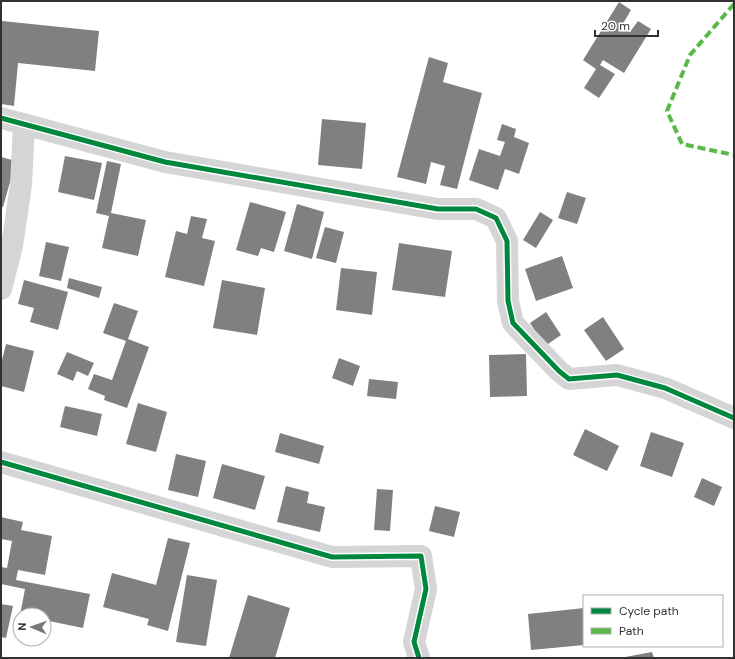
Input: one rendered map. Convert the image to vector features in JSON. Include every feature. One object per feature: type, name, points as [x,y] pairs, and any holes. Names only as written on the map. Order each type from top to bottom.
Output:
[{"type":"street","points":[[1,118],[164,162],[438,209],[476,209],[496,218],[507,241],[508,301],[513,323],[559,371],[569,379],[617,375],[665,388],[734,418]]},
{"type":"street","points":[[1,289],[12,246],[22,184],[24,124]]},
{"type":"street","points":[[1,462],[332,557],[421,556],[426,589],[414,642],[420,658]]},
{"type":"building","points":[[619,2],[631,10],[621,27],[630,32],[638,21],[651,29],[624,73],[603,60],[600,65],[615,74],[599,98],[584,88],[596,69],[583,60]]},
{"type":"building","points":[[2,21],[99,31],[95,71],[18,63],[14,106],[1,104]]},
{"type":"building","points":[[429,57],[448,63],[443,82],[482,93],[457,189],[440,185],[445,166],[431,162],[426,184],[397,177]]},
{"type":"building","points":[[322,119],[366,123],[362,169],[318,165]]},
{"type":"building","points":[[502,124],[516,129],[514,137],[529,143],[519,174],[505,169],[498,190],[469,180],[479,149],[500,156],[505,142],[497,140]]},
{"type":"building","points":[[65,156],[102,163],[94,200],[58,192]]},
{"type":"building","points":[[1,157],[16,161],[3,207],[1,207]]},
{"type":"building","points":[[107,161],[121,164],[111,213],[146,220],[138,256],[102,248],[109,216],[96,213]]},
{"type":"building","points":[[567,192],[586,198],[577,224],[558,218]]},
{"type":"building","points":[[250,202],[286,212],[274,252],[261,248],[258,256],[236,250]]},
{"type":"building","points":[[297,204],[324,212],[312,259],[284,251]]},
{"type":"building","points":[[540,212],[553,220],[536,248],[523,240]]},
{"type":"building","points":[[191,216],[207,219],[202,238],[215,241],[204,286],[165,277],[176,231],[187,234]]},
{"type":"building","points":[[325,227],[344,232],[336,263],[316,258]]},
{"type":"building","points":[[46,242],[69,247],[61,281],[39,276]]},
{"type":"building","points":[[399,243],[452,251],[445,297],[392,290]]},
{"type":"building","points":[[562,256],[573,288],[536,301],[525,269]]},
{"type":"building","points":[[341,268],[377,272],[372,315],[336,310]]},
{"type":"building","points":[[69,278],[102,287],[99,298],[67,288]]},
{"type":"building","points":[[24,280],[68,292],[58,330],[30,322],[34,308],[18,304]]},
{"type":"building","points":[[222,280],[265,288],[257,335],[213,328]]},
{"type":"building","points":[[114,303],[138,311],[128,339],[149,347],[127,408],[104,400],[105,396],[88,389],[94,374],[112,380],[126,341],[103,333]]},
{"type":"building","points":[[546,312],[561,335],[545,346],[530,323]]},
{"type":"building","points":[[603,317],[624,349],[606,361],[584,330]]},
{"type":"building","points":[[6,344],[34,351],[24,392],[1,386],[1,364]]},
{"type":"building","points":[[67,352],[94,363],[88,376],[77,371],[73,381],[57,374]]},
{"type":"building","points":[[526,354],[527,396],[490,397],[489,355]]},
{"type":"building","points":[[339,358],[360,366],[353,386],[332,378]]},
{"type":"building","points":[[369,379],[398,382],[396,399],[367,396]]},
{"type":"building","points":[[138,403],[167,412],[156,452],[126,444]]},
{"type":"building","points":[[65,406],[102,414],[97,436],[60,427]]},
{"type":"building","points":[[585,429],[619,446],[607,471],[573,455]]},
{"type":"building","points":[[651,432],[684,443],[672,477],[640,466]]},
{"type":"building","points":[[280,433],[324,446],[319,464],[275,452]]},
{"type":"building","points":[[176,454],[206,461],[198,497],[168,490]]},
{"type":"building","points":[[222,464],[265,476],[255,510],[213,498]]},
{"type":"building","points":[[702,478],[722,487],[714,506],[694,497]]},
{"type":"building","points":[[286,486],[309,492],[307,503],[325,507],[320,532],[277,522]]},
{"type":"building","points":[[377,489],[393,490],[390,531],[374,530]]},
{"type":"building","points":[[435,506],[460,512],[454,537],[429,531]]},
{"type":"building","points":[[1,517],[23,522],[21,530],[52,536],[45,575],[18,570],[16,580],[90,594],[83,628],[52,622],[52,607],[22,607],[25,589],[1,584],[1,567],[7,568],[12,541],[1,539]]},
{"type":"building","points":[[168,538],[190,543],[168,631],[147,625],[149,619],[103,607],[112,573],[156,585]]},
{"type":"building","points":[[187,575],[217,580],[206,646],[176,642]]},
{"type":"building","points":[[248,595],[290,608],[275,658],[229,658]]},
{"type":"building","points":[[1,604],[13,606],[6,638],[1,637]]},
{"type":"building","points":[[583,608],[583,645],[531,650],[528,614]]},
{"type":"building","points":[[652,652],[654,658],[625,658],[625,657]]},
{"type":"marked path","points":[[734,4],[690,55],[667,111],[682,144],[734,155]]},
{"type":"cycle path","points":[[1,118],[165,162],[438,209],[476,209],[496,218],[507,241],[508,301],[513,323],[559,371],[569,379],[617,375],[665,388],[734,418]]},
{"type":"cycle path","points":[[1,462],[332,557],[421,556],[426,589],[414,642],[419,658]]}]
